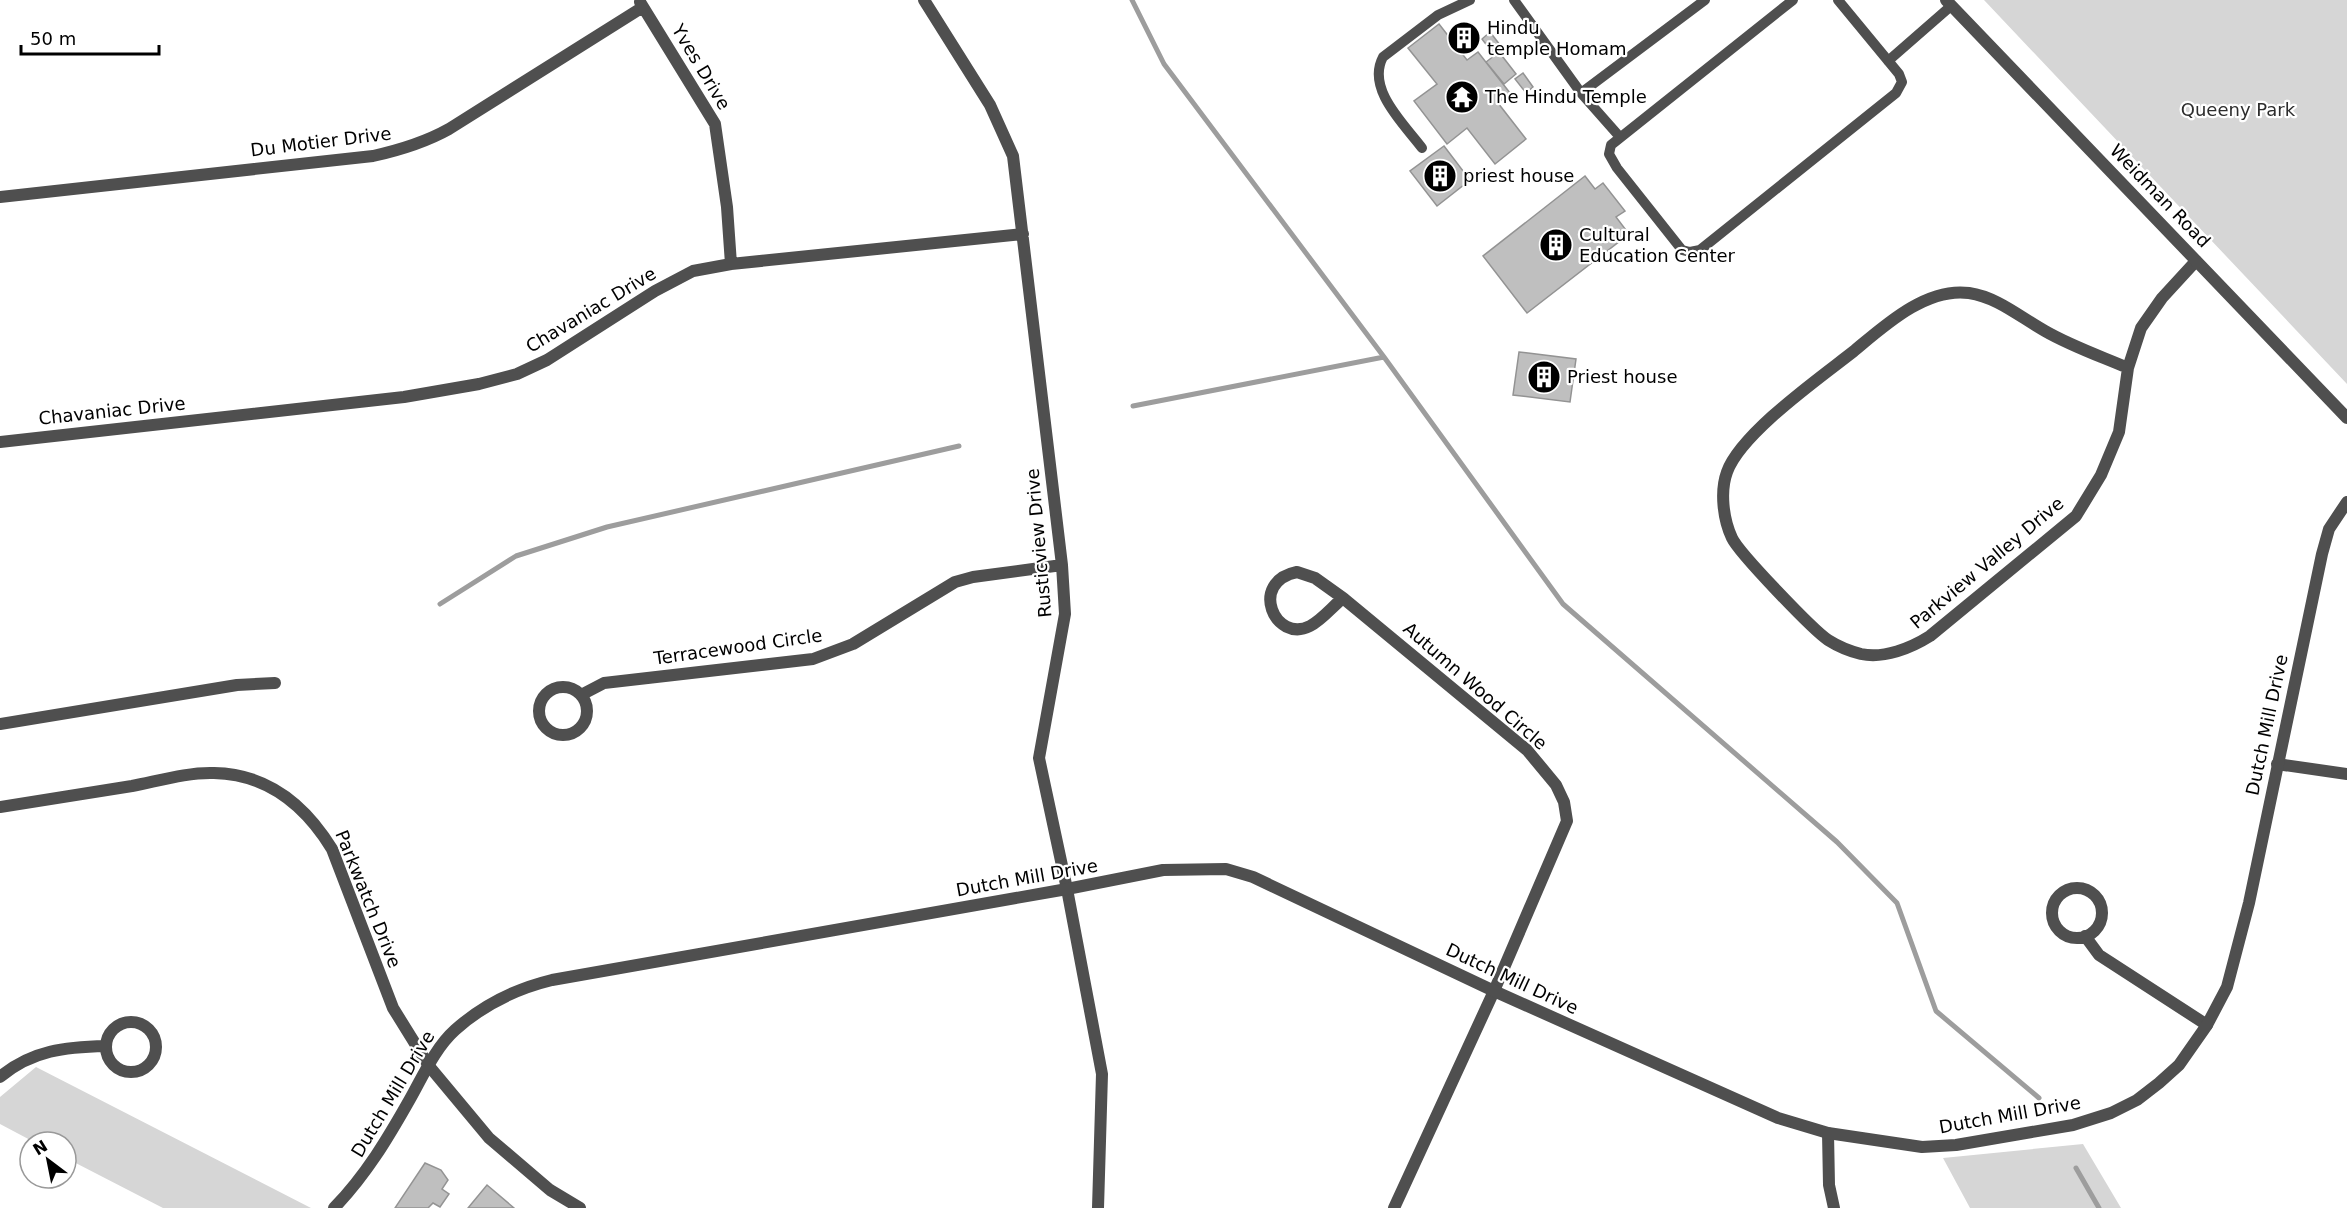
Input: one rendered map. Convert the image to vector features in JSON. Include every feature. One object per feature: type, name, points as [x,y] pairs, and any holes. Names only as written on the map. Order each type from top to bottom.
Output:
[{"type":"street","name":"Rusticview Drive","points":[[924,0],[1002,128],[1013,156],[1062,565],[1065,614],[1038,758],[1067,890],[1102,1074],[1098,1208]]},
{"type":"street","name":"Du Motier Drive","points":[[0,197],[373,156],[406,148],[427,141],[449,129],[641,3]]},
{"type":"street","name":"Yves Drive","points":[[641,3],[715,124],[727,207],[731,264]]},
{"type":"street","name":"Weidman Road","points":[[1948,3],[2347,418]]},
{"type":"street","name":"Chavaniac Drive","points":[[0,442],[404,397],[479,384],[517,374],[547,360],[655,291],[693,271],[731,264],[1023,234]]},
{"type":"street","name":"Parkview Valley Drive","points":[[2128,368],[2047,332],[1988,297],[1966,292],[1942,296],[1918,304],[1805,387],[1733,458],[1723,492],[1732,540],[1827,639],[1845,650],[1864,655],[1911,648],[1930,636],[2076,516],[2101,475],[2119,432],[2128,368],[2141,328],[2162,298],[2196,261]]},
{"type":"street","name":"Dutch Mill Drive","points":[[334,1208],[366,1172],[438,1049],[454,1030],[493,1001],[518,988],[552,980],[1067,890],[1163,870],[1226,869],[1253,877],[1494,991],[1778,1118],[1828,1133],[1922,1147],[1956,1146],[2073,1125],[2111,1113],[2137,1100],[2179,1065],[2207,1025],[2227,987],[2249,903],[2322,554],[2329,530],[2347,502]]},
{"type":"street","name":"Terracewood Circle","points":[[581,695],[604,683],[813,658],[853,644],[955,582],[973,577],[1062,565]]},
{"type":"street","name":"Autumn Wood Circle","points":[[1343,598],[1311,625],[1302,628],[1283,624],[1270,605],[1274,586],[1287,574],[1297,572],[1315,578],[1343,598],[1527,750],[1556,785],[1564,802],[1567,821],[1494,991],[1394,1208]]},
{"type":"street","points":[[0,724],[237,685],[275,683]]},
{"type":"street","points":[[567,687],[581,695],[587,709],[583,724],[578,730],[562,735],[547,730],[542,724],[539,709],[541,701],[551,690],[567,687]]},
{"type":"street","points":[[2277,765],[2347,774]]},
{"type":"street","name":"Parkwatch Drive","points":[[0,807],[212,773],[256,780],[277,790],[297,804],[320,828],[332,849],[393,1008],[429,1066],[489,1138],[550,1190],[580,1208]]},
{"type":"street","points":[[2073,888],[2089,890],[2100,903],[2102,910],[2098,926],[2085,936],[2077,938],[2062,933],[2053,919],[2054,903],[2059,896],[2073,888]]},
{"type":"street","points":[[2085,936],[2098,955],[2207,1025]]},
{"type":"street","points":[[133,1022],[141,1024],[153,1034],[156,1050],[153,1058],[141,1070],[124,1071],[111,1062],[106,1046],[112,1031],[118,1026],[133,1022]]},
{"type":"street","points":[[0,1077],[24,1060],[48,1050],[69,1046],[106,1046]]},
{"type":"street","points":[[1828,1133],[1829,1185],[1834,1208]]},
{"type":"lane","points":[[1422,148],[1387,102],[1378,76],[1378,66],[1383,57],[1438,15],[1470,0]]},
{"type":"lane","points":[[1514,0],[1581,93],[1619,136]]},
{"type":"lane","points":[[1581,93],[1704,0]]},
{"type":"lane","points":[[1793,0],[1619,136],[1611,145],[1609,154],[1617,168],[1682,250],[1690,252],[1700,250],[1896,93],[1902,82],[1899,74],[1838,0]]},
{"type":"lane","points":[[1888,61],[1948,3]]},
{"type":"green space","name":"Queeny Park","points":[[1984,0],[2347,0],[2347,384]]},
{"type":"green space","points":[[36,1067],[311,1208],[163,1208],[78,1164],[78,1130],[18,1130],[18,1134],[0,1124],[0,1097]]},
{"type":"green space","points":[[2083,1144],[2121,1208],[1970,1208],[1943,1158]]},
{"type":"building","name":"The Hindu Temple","points":[[1439,24],[1467,60],[1478,52],[1510,93],[1498,103],[1526,139],[1495,164],[1467,128],[1447,144],[1414,101],[1437,84],[1408,48]]},
{"type":"building","name":"Hindu temple Homam","points":[[1466,28],[1475,39],[1463,49],[1454,37]]},
{"type":"building","points":[[1490,32],[1500,45],[1492,52],[1482,39]]},
{"type":"building","points":[[1499,52],[1516,74],[1504,84],[1486,62]]},
{"type":"building","points":[[1523,73],[1533,87],[1526,93],[1515,79]]},
{"type":"building","name":"priest house","points":[[1444,146],[1470,180],[1437,206],[1410,171]]},
{"type":"building","name":"Cultural Education Center","points":[[1585,176],[1595,189],[1603,183],[1625,211],[1616,217],[1629,234],[1527,313],[1483,256]]},
{"type":"building","name":"Priest house","points":[[1519,352],[1576,359],[1570,402],[1513,395]]},
{"type":"building","points":[[425,1163],[441,1170],[448,1180],[442,1189],[449,1194],[440,1207],[433,1203],[428,1208],[395,1208]]},
{"type":"building","points":[[487,1185],[514,1208],[468,1208]]},
{"type":"waterway","points":[[1132,0],[1164,64],[1384,357],[1563,604],[1837,842],[1897,903],[1936,1011],[2039,1098]]},
{"type":"waterway","points":[[1133,406],[1384,357]]},
{"type":"waterway","points":[[440,604],[516,556],[607,527],[959,446]]},
{"type":"waterway","points":[[2076,1168],[2099,1208]]},
{"type":"place","name":"Hindu temple Homam","points":[[1464,38]]},
{"type":"place","name":"The Hindu Temple","points":[[1462,97]]},
{"type":"place","name":"priest house","points":[[1440,176]]},
{"type":"place","name":"Cultural Education Center","points":[[1556,245]]},
{"type":"place","name":"Priest house","points":[[1544,377]]}]
